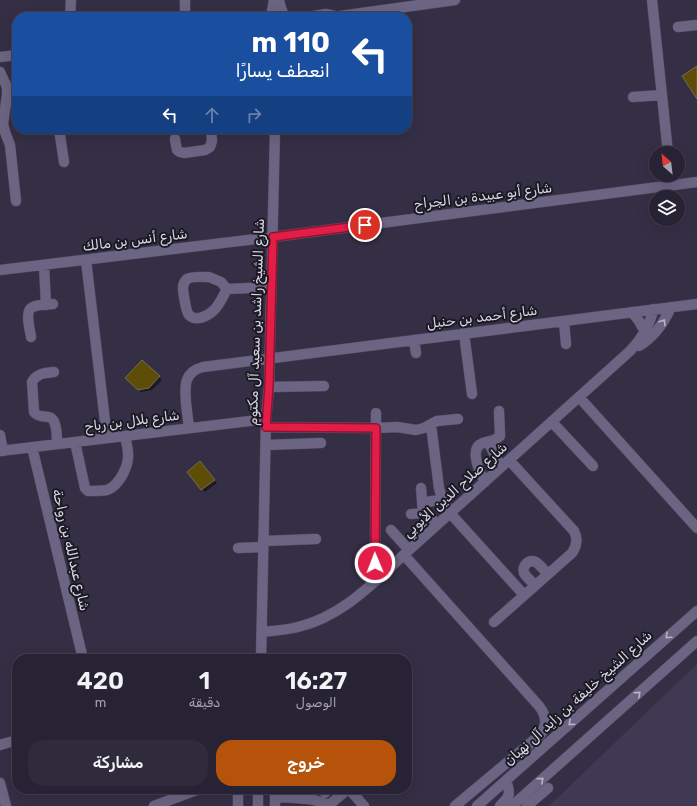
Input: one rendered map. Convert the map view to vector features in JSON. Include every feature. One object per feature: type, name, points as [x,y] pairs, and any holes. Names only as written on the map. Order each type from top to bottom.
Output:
[{"type":"street","points":[[70,12],[71,0]]},
{"type":"street","points":[[185,0],[185,12]]},
{"type":"street","points":[[271,12],[274,0]]},
{"type":"street","points":[[279,0],[282,12]]},
{"type":"street","points":[[370,12],[455,0]]},
{"type":"street","points":[[652,0],[667,146]]},
{"type":"street","points":[[678,27],[697,25]]},
{"type":"street","points":[[0,57],[12,55]]},
{"type":"street","points":[[0,72],[7,87],[8,95],[3,124],[10,145],[16,201]]},
{"type":"street","points":[[633,97],[662,95]]},
{"type":"street","points":[[60,134],[64,162]]},
{"type":"street","points":[[175,139],[177,150],[180,152],[184,153],[206,150],[210,147],[212,141],[211,134]]},
{"type":"street","name":"شارع الشيخ راشد بن سعيد آل مكتوم","points":[[261,654],[266,423],[270,358],[275,134]]},
{"type":"street","name":"شارع أبو عبيدة بن الجراح","points":[[685,181],[697,182]]},
{"type":"street","name":"شارع أبو عبيدة بن الجراح","points":[[273,237],[657,182]]},
{"type":"street","name":"شارع أنس بن مالك","points":[[0,270],[273,237]]},
{"type":"street","points":[[86,260],[107,438]]},
{"type":"street","points":[[31,337],[28,314],[30,309],[49,304],[44,265]]},
{"type":"street","points":[[209,277],[221,282],[227,289],[215,309],[210,314],[198,318],[189,315],[183,287],[184,283],[188,279],[209,277]]},
{"type":"street","points":[[227,289],[272,287]]},
{"type":"street","name":"شارع أحمد بن حنبل","points":[[189,428],[185,388],[188,378],[193,372],[203,367],[697,304]]},
{"type":"street","name":"شارع صلاح الدين الأيوبي","points":[[630,351],[648,340],[657,331],[665,320],[671,307]]},
{"type":"street","name":"شارع صلاح الدين الأيوبي","points":[[262,632],[299,627],[320,620],[343,607],[380,578],[406,552],[630,351],[645,332],[654,310]]},
{"type":"street","points":[[632,312],[645,332]]},
{"type":"street","points":[[564,321],[566,344]]},
{"type":"street","points":[[464,333],[472,394]]},
{"type":"street","points":[[414,340],[416,353]]},
{"type":"street","points":[[54,372],[40,374],[34,377],[32,382],[34,412],[36,415],[50,417],[53,420],[55,424],[57,444]]},
{"type":"street","points":[[269,386],[324,386]]},
{"type":"street","points":[[579,398],[697,528]]},
{"type":"street","points":[[485,482],[479,469],[475,451],[479,445],[497,439],[500,436],[499,411]]},
{"type":"street","points":[[376,413],[375,558],[376,568],[380,578]]},
{"type":"street","name":"شارع بلال بن رباح","points":[[1,451],[189,428],[266,423],[376,428],[397,427],[416,430],[424,428],[437,421],[458,419]]},
{"type":"street","points":[[552,422],[593,466]]},
{"type":"street","points":[[431,424],[439,488],[450,513],[524,595]]},
{"type":"street","points":[[0,435],[1,451]]},
{"type":"street","points":[[75,442],[85,488],[88,491],[100,490],[108,489],[114,485],[120,479],[126,468],[128,454],[125,436]]},
{"type":"street","points":[[488,442],[501,467]]},
{"type":"street","points":[[266,445],[321,443]]},
{"type":"street","name":"شارع عبدالله بن رواحة","points":[[32,447],[82,654]]},
{"type":"street","points":[[494,622],[574,550],[577,542],[574,531],[509,460]]},
{"type":"street","points":[[421,488],[423,508],[437,525]]},
{"type":"street","points":[[411,514],[443,499]]},
{"type":"street","points":[[391,530],[406,552],[539,706],[545,718],[544,727],[540,736],[455,806]]},
{"type":"street","points":[[238,548],[316,539]]},
{"type":"street","points":[[535,585],[524,573],[526,563],[531,561],[537,563],[548,574]]},
{"type":"street","name":"شارع الشيخ خليفة بن زايد آل نهيان","points":[[478,806],[697,611]]},
{"type":"street","points":[[512,806],[697,641]]},
{"type":"street","points":[[0,745],[12,741]]},
{"type":"street","points":[[500,806],[507,799],[509,794],[506,781]]},
{"type":"street","points":[[0,783],[6,806]]},
{"type":"street","points":[[527,806],[548,788]]},
{"type":"street","points":[[154,806],[186,794]]},
{"type":"street","points":[[238,794],[238,806]]},
{"type":"street","points":[[258,794],[258,806]]},
{"type":"street","points":[[275,797],[315,800],[330,805],[342,794]]},
{"type":"street","points":[[353,794],[364,806]]},
{"type":"shaded area","points":[[697,664],[697,806],[549,806]]},
{"type":"building","points":[[697,66],[697,99],[682,76]]},
{"type":"building","points":[[142,360],[160,376],[149,388],[138,390],[125,378]]},
{"type":"building","points":[[200,461],[215,480],[201,490],[187,472]]},
{"type":"route","points":[[365,225],[273,237],[269,386],[266,427],[376,428],[375,563]]}]
